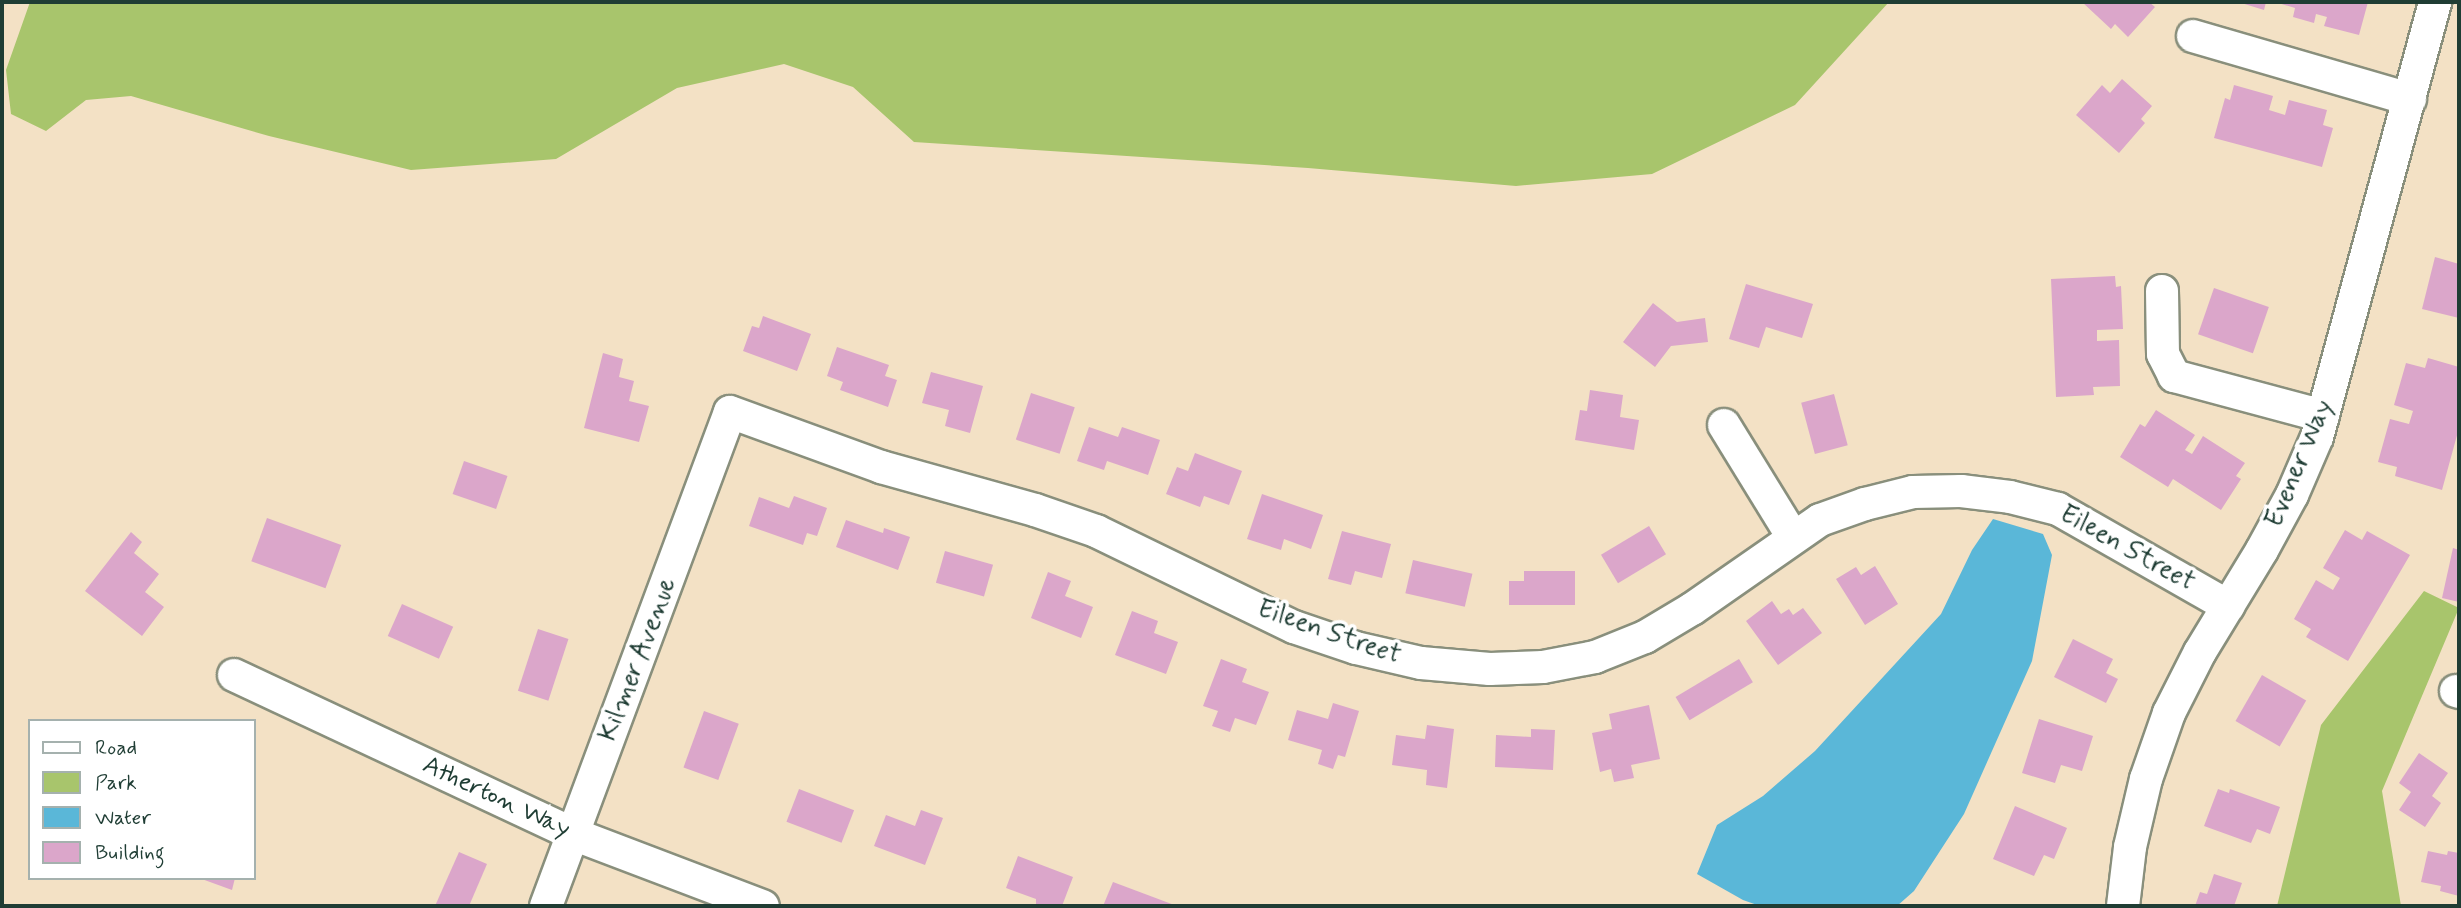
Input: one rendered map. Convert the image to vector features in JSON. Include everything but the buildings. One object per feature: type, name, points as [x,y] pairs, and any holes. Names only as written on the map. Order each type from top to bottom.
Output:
[{"type":"street","name":"Evener Way","points":[[2123,906],[2130,847],[2155,753],[2169,713],[2292,495],[2323,416],[2435,2]]},
{"type":"street","points":[[2448,2],[2459,5]]},
{"type":"street","points":[[2193,36],[2410,99]]},
{"type":"street","points":[[2162,291],[2163,354],[2174,376],[2323,416]]},
{"type":"street","name":"Eileen Street","points":[[730,412],[881,467],[1035,510],[1096,531],[1294,627],[1356,648],[1421,663],[1490,668],[1542,667],[1595,657],[1645,637],[1692,609],[1820,520],[1865,504],[1913,492],[1961,491],[2010,497],[2057,509],[2228,606]]},
{"type":"street","name":"Kilmer Avenue","points":[[546,906],[730,412]]},
{"type":"street","points":[[1724,425],[1793,537]]},
{"type":"street","name":"Atherton Way","points":[[234,676],[573,834],[763,906]]},
{"type":"green space","points":[[30,2],[1889,2],[1795,105],[1652,174],[1516,186],[1308,168],[914,142],[853,87],[784,64],[677,88],[556,159],[411,170],[269,136],[131,96],[86,100],[46,131],[11,114],[6,70]]},
{"type":"green space","points":[[2424,591],[2459,608],[2382,791],[2401,906],[2277,906],[2321,725]]},
{"type":"water","points":[[1993,519],[2043,534],[2052,555],[2032,661],[1964,814],[1914,891],[1897,906],[1760,906],[1743,900],[1697,874],[1717,825],[1763,796],[1815,751],[1941,614],[1972,550]]}]
